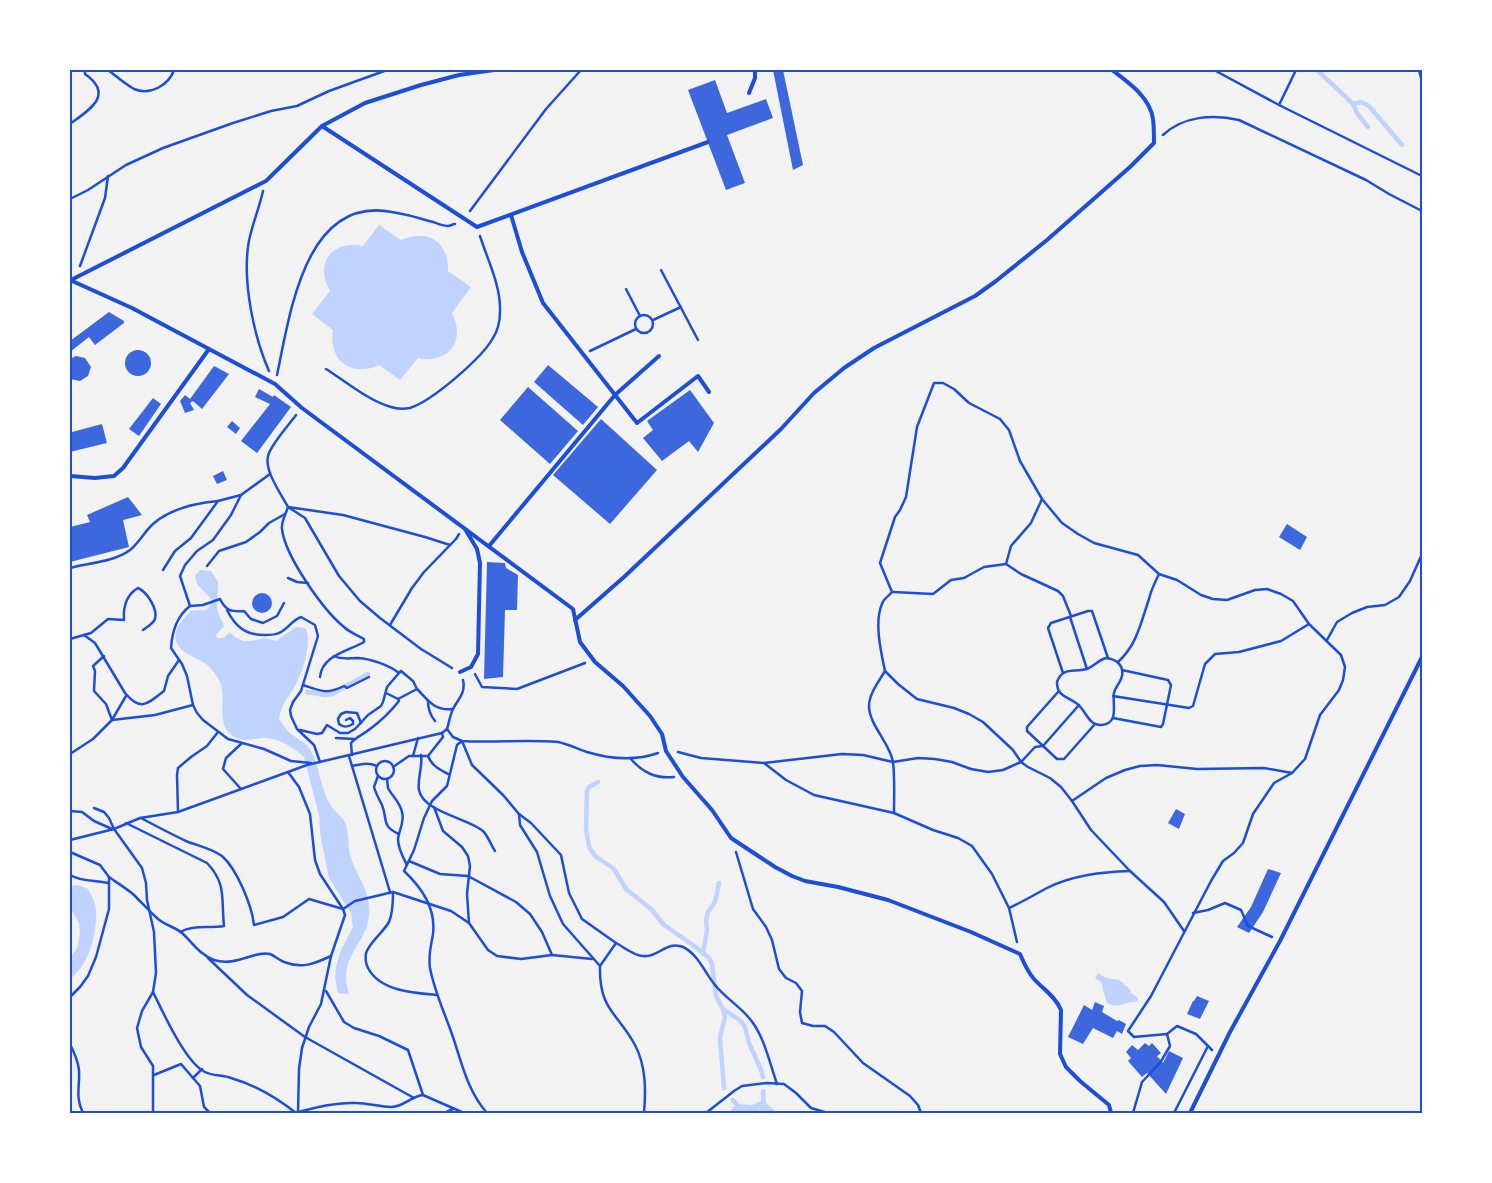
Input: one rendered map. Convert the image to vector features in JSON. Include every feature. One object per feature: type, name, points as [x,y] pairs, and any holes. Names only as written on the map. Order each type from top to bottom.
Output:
[{"type":"lane","points":[[70,280],[266,181],[322,126],[365,103],[449,78],[494,70]]},
{"type":"lane","points":[[749,93],[755,78],[755,70]]},
{"type":"lane","points":[[575,620],[624,577],[781,429],[814,393],[844,368],[874,348],[975,296],[989,286],[1054,234],[1130,167],[1154,143],[1153,117],[1146,102],[1134,88],[1112,70]]},
{"type":"lane","points":[[322,126],[477,227],[708,142]]},
{"type":"lane","points":[[511,215],[538,296],[637,423],[698,376],[709,392]]},
{"type":"lane","points":[[70,280],[132,308],[275,384],[302,408],[573,609],[580,642],[592,659],[623,686],[650,716],[662,734],[666,751],[683,777],[712,810],[731,838],[775,867],[798,878],[888,900],[971,932],[1020,954],[1025,967],[1033,978],[1058,1004],[1061,1010],[1061,1059],[1080,1081],[1110,1105],[1111,1113]]},
{"type":"lane","points":[[70,476],[95,478],[114,476],[123,468],[210,349]]},
{"type":"lane","points":[[489,546],[615,395],[660,356]]},
{"type":"lane","points":[[460,672],[471,667],[478,654],[480,563],[477,549],[463,526]]},
{"type":"lane","points":[[1190,1113],[1218,1056],[1280,941],[1422,657]]},
{"type":"path","points":[[70,124],[92,108],[99,95],[99,87],[95,81],[85,74],[85,70]]},
{"type":"path","points":[[108,70],[136,90],[150,91],[164,84],[174,71]]},
{"type":"path","points":[[70,199],[126,165],[192,136],[270,112],[297,106],[329,91],[387,70]]},
{"type":"path","points":[[275,384],[292,309],[301,279],[309,257],[326,235],[341,221],[368,209],[394,212],[449,226],[465,219],[546,109],[581,70]]},
{"type":"path","points":[[1214,70],[1279,105],[1422,176]]},
{"type":"path","points":[[1279,105],[1296,70]]},
{"type":"path","points":[[1419,70],[1422,82]]},
{"type":"path","points":[[1154,143],[1165,133],[1185,121],[1221,116],[1239,120],[1358,176],[1422,211]]},
{"type":"path","points":[[70,280],[78,271],[95,226],[104,198],[108,176]]},
{"type":"path","points":[[266,181],[248,246],[247,272],[256,335],[275,384]]},
{"type":"path","points":[[326,369],[374,400],[402,409],[411,408],[435,394],[470,365],[487,347],[494,336],[499,324],[500,312],[499,291],[477,227]]},
{"type":"path","points":[[661,270],[698,340]]},
{"type":"path","points":[[626,289],[640,316]]},
{"type":"path","points":[[652,320],[681,307]]},
{"type":"path","points":[[646,315],[652,320],[654,326],[649,333],[640,333],[636,329],[636,320],[640,316],[646,315]]},
{"type":"path","points":[[583,355],[636,329]]},
{"type":"path","points":[[892,592],[889,582],[883,574],[880,563],[881,558],[895,517],[906,497],[917,427],[934,383],[943,383],[954,389],[969,403],[1000,419],[1009,430],[1020,461],[1042,499],[1062,523],[1078,534],[1094,543],[1138,555],[1159,574],[1178,580],[1201,596],[1227,600],[1255,590],[1267,590],[1281,594],[1293,601],[1309,624],[1340,655],[1345,668],[1343,680],[1339,690],[1320,715],[1305,758],[1292,772],[1274,783],[1253,814],[1243,843],[1223,861],[1193,913],[1151,996],[1128,1031],[1134,1037],[1167,1034],[1177,1026],[1196,1034],[1218,1056]]},
{"type":"path","points":[[70,840],[114,829],[140,818],[178,812],[316,763],[442,733],[447,729],[453,709],[463,692],[464,683],[460,672],[421,649],[360,601],[339,576],[304,518],[288,507],[270,474],[268,454],[302,408]]},
{"type":"path","points":[[70,568],[117,557],[130,550],[154,523],[171,513],[241,495],[270,474]]},
{"type":"path","points":[[190,606],[180,576],[185,565],[197,551],[213,540],[231,514],[241,495]]},
{"type":"path","points":[[1006,564],[1011,546],[1031,523],[1042,499]]},
{"type":"path","points":[[162,570],[175,551],[192,538],[218,501]]},
{"type":"path","points":[[288,507],[282,528],[291,557],[333,616],[344,627],[364,639],[364,642],[357,646],[334,656],[324,667],[320,677]]},
{"type":"path","points":[[288,507],[343,515],[450,545]]},
{"type":"path","points":[[208,566],[219,551],[246,542],[269,523],[287,513]]},
{"type":"path","points":[[390,625],[424,572],[456,539],[463,526]]},
{"type":"path","points":[[1327,640],[1337,622],[1352,613],[1367,607],[1385,605],[1399,597],[1410,581],[1422,554]]},
{"type":"path","points":[[1087,669],[1063,596],[1058,591],[1021,574],[1006,564],[984,567],[964,578],[951,580],[933,594],[892,592],[882,602],[879,615],[880,647],[885,671],[917,699],[954,708],[983,722],[1013,750],[1021,762],[1062,787],[1090,830],[1130,872],[1164,902],[1184,931]]},
{"type":"path","points":[[1118,662],[1128,653],[1138,635],[1159,574]]},
{"type":"path","points":[[288,578],[308,583]]},
{"type":"path","points":[[70,639],[90,633],[108,619],[124,620],[126,599],[138,588],[144,591],[151,599],[156,617],[143,630]]},
{"type":"path","points":[[316,763],[291,761],[264,749],[228,740],[197,713],[193,705],[187,676],[171,648],[174,629],[180,617],[190,606],[203,605],[220,599],[231,618],[239,627],[250,634],[280,633],[301,616],[315,625],[318,636],[303,685],[290,710],[297,729],[314,744],[320,762]]},
{"type":"path","points":[[226,609],[232,612],[244,611],[251,619],[263,623],[277,616],[284,603]]},
{"type":"path","points":[[1063,673],[1048,628],[1051,623],[1071,616],[1092,611],[1108,658]]},
{"type":"path","points":[[1113,696],[1183,708],[1193,706],[1205,664],[1215,654],[1239,652],[1281,641],[1309,624]]},
{"type":"path","points":[[84,635],[95,643],[126,695],[138,705],[146,705],[164,691],[168,676],[179,660]]},
{"type":"path","points":[[104,656],[93,666],[93,686],[94,691],[106,704],[112,720]]},
{"type":"path","points":[[334,656],[341,659],[369,660],[394,669],[399,674]]},
{"type":"path","points":[[1108,658],[1118,662],[1122,670],[1121,678],[1113,696],[1115,710],[1113,718],[1105,724],[1095,724],[1088,719],[1079,705],[1059,692],[1057,682],[1063,673],[1070,670],[1087,669],[1108,658]]},
{"type":"path","points":[[471,667],[482,687],[516,689],[559,674],[592,659]]},
{"type":"path","points":[[1113,718],[1161,727],[1164,724],[1171,685],[1170,681],[1122,670]]},
{"type":"path","points":[[885,671],[875,687],[869,705],[872,718],[888,745],[893,762],[894,813]]},
{"type":"path","points":[[297,729],[317,734],[322,733],[327,725],[340,733],[348,733],[381,706],[387,687],[401,672],[408,676],[417,690],[428,701],[440,709],[453,709]]},
{"type":"path","points":[[303,685],[324,692],[330,692],[369,677]]},
{"type":"path","points":[[336,738],[354,739],[364,734],[382,720],[399,701],[398,699],[417,690]]},
{"type":"path","points":[[1059,692],[1027,729],[1028,733],[1057,759],[1064,759],[1095,724]]},
{"type":"path","points":[[386,693],[398,699]]},
{"type":"path","points":[[70,754],[93,739],[112,720],[126,695]]},
{"type":"path","points":[[428,701],[428,708],[435,721]]},
{"type":"path","points":[[112,720],[155,715],[184,709],[193,705]]},
{"type":"path","points":[[447,729],[453,737],[462,741],[560,742],[613,758],[645,758],[666,751],[701,758],[764,763],[842,754],[893,762],[918,758],[935,759],[988,772],[1003,770],[1021,762],[1035,747],[1043,746],[1079,705]]},
{"type":"path","points":[[346,720],[350,718],[353,720],[353,724],[343,727],[339,724],[338,719],[341,714],[352,711],[357,713],[361,724]]},
{"type":"path","points":[[178,812],[178,768],[208,746],[218,732]]},
{"type":"path","points":[[428,756],[443,737],[442,733]]},
{"type":"path","points":[[413,756],[418,738]]},
{"type":"path","points":[[354,739],[351,743],[352,766],[391,892],[393,906],[389,921],[370,946],[366,955],[366,964],[372,975],[382,984],[437,995]]},
{"type":"path","points":[[462,741],[457,745],[447,786],[438,794],[424,818],[409,862],[404,871],[424,892],[429,904],[433,929],[429,954],[430,966],[437,995],[450,1028],[467,1082],[479,1104],[487,1113]]},
{"type":"path","points":[[462,741],[472,765],[561,855],[569,893],[582,919],[638,956],[650,956],[666,947],[684,947],[702,966],[718,989],[752,1022],[765,1050],[777,1084]]},
{"type":"path","points":[[241,789],[223,769],[226,758],[242,743]]},
{"type":"path","points":[[422,755],[423,763],[419,790],[424,798],[432,805],[483,831],[495,851]]},
{"type":"path","points":[[394,766],[409,756],[428,756]]},
{"type":"path","points":[[428,756],[436,768],[449,774]]},
{"type":"path","points":[[630,758],[648,774],[658,777],[683,777]]},
{"type":"path","points":[[394,766],[385,761],[379,763],[376,769],[378,776],[374,787],[383,808],[386,824],[392,831],[399,834]]},
{"type":"path","points":[[352,766],[364,763],[372,763],[378,766]]},
{"type":"path","points":[[764,763],[786,780],[814,794],[894,813],[933,830],[958,838],[972,846],[981,856],[992,874],[1009,908],[1020,954]]},
{"type":"path","points":[[1072,801],[1106,778],[1140,766],[1158,765],[1197,769],[1264,768],[1292,772]]},
{"type":"path","points":[[378,776],[381,779],[388,780],[393,776],[394,766]]},
{"type":"path","points":[[288,772],[298,787],[310,814],[315,860],[320,874],[345,915],[331,956],[321,1004],[305,1037],[299,1069],[297,1113]]},
{"type":"path","points":[[388,780],[388,788],[395,797],[402,812],[403,818],[398,840],[400,851],[407,865]]},
{"type":"path","points":[[432,805],[443,831],[462,847],[468,856],[470,866],[467,894],[469,923]]},
{"type":"path","points":[[94,808],[104,812],[109,818],[114,829],[142,868],[154,932],[156,973],[153,992],[142,1011],[137,1028],[142,1047],[153,1066],[153,1113]]},
{"type":"path","points":[[70,811],[82,812],[94,821],[114,829]]},
{"type":"path","points":[[519,814],[520,825],[537,852],[550,896],[563,924],[600,966]]},
{"type":"path","points":[[140,818],[187,841],[212,850],[223,857],[240,883],[253,917],[254,925],[283,917],[309,899],[343,909],[355,902],[391,892],[451,911],[469,923],[488,950],[497,956],[521,959],[552,955],[593,959]]},
{"type":"path","points":[[126,823],[206,863],[214,870],[221,883],[224,926],[214,928],[189,927],[180,932]]},
{"type":"path","points":[[731,838],[753,909],[766,927],[772,940],[778,969],[786,978],[796,983],[802,991],[800,1012],[802,1023],[824,1026],[834,1032],[863,1063],[910,1096],[918,1105],[920,1113]]},
{"type":"path","points":[[70,852],[100,865],[109,877],[132,894],[160,921],[180,932],[247,995],[305,1037],[414,1098]]},
{"type":"path","points":[[409,862],[440,874],[468,876],[516,902],[530,914],[542,932],[552,955]]},
{"type":"path","points":[[1009,908],[1048,888],[1088,874],[1130,872]]},
{"type":"path","points":[[70,875],[84,881],[95,880],[108,883]]},
{"type":"path","points":[[70,998],[88,976],[96,957],[108,910],[109,877]]},
{"type":"path","points":[[1193,913],[1208,910],[1225,903],[1240,910],[1248,926],[1280,941]]},
{"type":"path","points":[[616,943],[600,966],[599,984],[606,1005],[635,1045],[644,1071],[646,1096],[644,1113]]},
{"type":"path","points":[[205,956],[214,960],[228,962],[258,954],[269,954],[289,964],[307,966],[331,956]]},
{"type":"path","points":[[325,990],[344,1022],[354,1028],[380,1036],[408,1050],[423,1095]]},
{"type":"path","points":[[153,992],[187,1055],[205,1072],[231,1077],[251,1085],[272,1096],[297,1113]]},
{"type":"path","points":[[1132,1113],[1142,1082],[1160,1064],[1170,1046],[1167,1034]]},
{"type":"path","points":[[70,1044],[79,1070],[77,1094],[83,1113]]},
{"type":"path","points":[[1174,1113],[1208,1046]]},
{"type":"path","points":[[154,1075],[181,1064],[200,1086],[204,1108],[210,1113]]},
{"type":"path","points":[[193,1078],[202,1069]]},
{"type":"path","points":[[706,1113],[742,1086],[767,1083],[784,1084],[811,1108],[828,1113]]},
{"type":"path","points":[[297,1113],[330,1103],[355,1103],[391,1107],[403,1105],[423,1095],[464,1113]]},
{"type":"path","points":[[444,1113],[452,1109]]},
{"type":"water","points":[[379,225],[401,240],[420,236],[435,240],[445,252],[448,271],[471,287],[452,313],[457,333],[456,341],[452,348],[446,354],[438,357],[429,359],[418,358],[400,380],[379,365],[359,369],[351,368],[344,364],[334,350],[332,341],[333,330],[312,314],[330,291],[324,271],[325,263],[329,256],[335,250],[343,247],[352,245],[363,246]]},
{"type":"water","points":[[200,570],[211,571],[218,582],[217,610],[224,626],[216,635],[217,638],[224,638],[230,632],[243,641],[265,638],[276,641],[296,627],[305,628],[307,633],[308,648],[304,664],[296,684],[283,705],[279,719],[289,732],[311,751],[327,798],[346,825],[350,855],[366,892],[369,916],[363,935],[349,961],[346,981],[349,994],[338,993],[335,977],[341,950],[353,927],[351,913],[329,878],[320,833],[319,815],[304,757],[291,747],[274,739],[238,739],[230,734],[224,723],[223,695],[219,680],[208,666],[181,649],[176,641],[177,628],[188,614],[191,611],[209,608],[212,600],[197,584],[195,576]]},
{"type":"water","points":[[78,885],[88,889],[91,894],[95,905],[96,920],[93,939],[87,957],[77,973],[70,979],[70,959],[77,948],[80,934],[79,923],[70,908],[70,886]]},
{"type":"water","points":[[1098,973],[1106,978],[1119,980],[1138,998],[1137,1002],[1116,1006],[1107,1003],[1101,982],[1095,978]]},
{"type":"water","points":[[763,1100],[777,1113],[729,1113],[736,1104],[752,1105]]},
{"type":"building","points":[[773,70],[783,70],[803,165],[793,170]]},
{"type":"building","points":[[715,80],[727,113],[766,99],[773,118],[727,135],[745,183],[726,190],[688,90]]},
{"type":"building","points":[[109,312],[124,321],[124,323],[95,345],[89,337],[70,352],[70,341]]},
{"type":"building","points":[[138,350],[147,354],[151,363],[147,372],[138,376],[129,372],[125,363],[129,354]]},
{"type":"building","points":[[76,356],[85,358],[91,367],[88,376],[80,381],[70,379],[70,359]]},
{"type":"building","points":[[548,365],[598,407],[583,425],[534,382]]},
{"type":"building","points":[[214,366],[229,374],[202,409],[193,401],[190,403],[194,410],[185,413],[180,401],[185,395],[190,399]]},
{"type":"building","points":[[528,387],[578,431],[550,464],[500,420]]},
{"type":"building","points":[[259,389],[273,397],[274,395],[291,407],[257,453],[241,441],[270,404],[255,397]]},
{"type":"building","points":[[690,390],[714,423],[698,452],[689,441],[662,461],[643,438],[653,430],[647,421]]},
{"type":"building","points":[[153,398],[161,404],[139,436],[129,429]]},
{"type":"building","points":[[601,419],[657,470],[610,524],[553,475]]},
{"type":"building","points":[[232,421],[240,428],[236,434],[227,427]]},
{"type":"building","points":[[102,424],[107,443],[70,452],[70,426],[72,432]]},
{"type":"building","points":[[223,471],[227,480],[217,484],[213,476]]},
{"type":"building","points":[[128,497],[142,515],[123,520],[129,547],[70,562],[70,527],[90,522],[87,515]]},
{"type":"building","points":[[1287,524],[1307,537],[1300,550],[1279,537]]},
{"type":"building","points":[[487,562],[505,563],[506,568],[518,575],[517,610],[505,610],[503,677],[484,679]]},
{"type":"building","points":[[262,593],[269,596],[272,603],[269,610],[262,613],[255,610],[252,603],[255,596]]},
{"type":"building","points":[[1176,809],[1185,814],[1179,829],[1168,823]]},
{"type":"building","points":[[1268,869],[1281,873],[1263,912],[1249,933],[1237,927],[1251,907]]},
{"type":"building","points":[[1197,996],[1209,1001],[1200,1019],[1187,1014]]},
{"type":"building","points":[[1095,1002],[1104,1006],[1102,1012],[1126,1024],[1122,1034],[1117,1031],[1113,1038],[1093,1028],[1083,1044],[1068,1037],[1084,1005],[1092,1010]]},
{"type":"building","points":[[1145,1043],[1149,1046],[1152,1043],[1161,1053],[1157,1056],[1163,1063],[1169,1051],[1183,1058],[1166,1094],[1147,1073],[1142,1077],[1128,1061],[1131,1058],[1126,1052],[1132,1045],[1138,1050]]},
{"type":"waterway","points":[[1317,70],[1353,104],[1361,102],[1369,106],[1402,145]]},
{"type":"waterway","points":[[1353,104],[1357,113],[1368,127]]},
{"type":"waterway","points":[[307,692],[325,695],[332,694],[368,674]]},
{"type":"waterway","points":[[598,782],[589,787],[587,791],[586,829],[589,847],[595,856],[614,869],[626,889],[651,909],[664,925],[709,958],[712,964],[716,996],[725,1017],[720,1038],[724,1088]]},
{"type":"waterway","points":[[703,954],[708,912],[715,902],[719,883]]},
{"type":"waterway","points":[[723,1009],[741,1021],[745,1027],[749,1043],[763,1077]]},
{"type":"waterway","points":[[763,1091],[764,1113]]},
{"type":"waterway","points":[[733,1100],[744,1113]]}]
